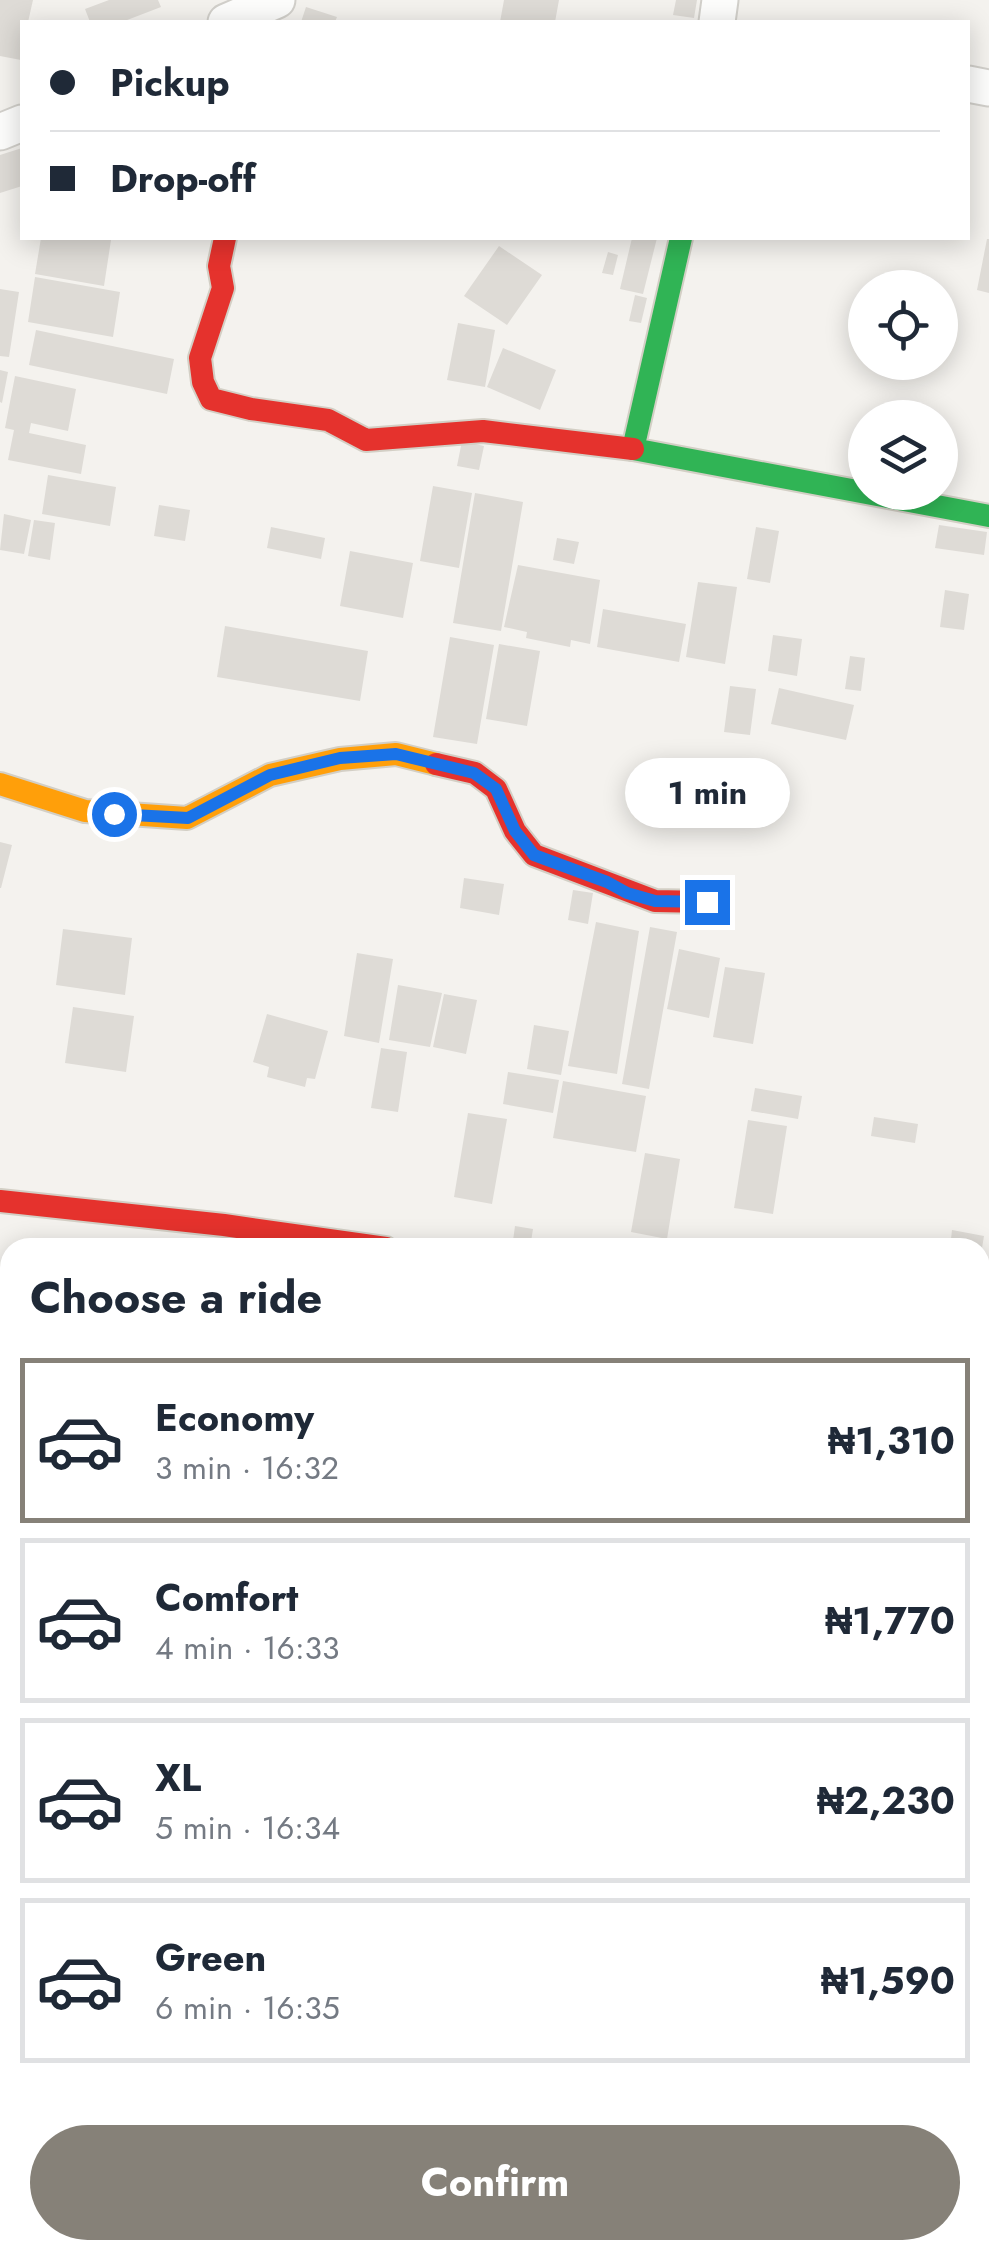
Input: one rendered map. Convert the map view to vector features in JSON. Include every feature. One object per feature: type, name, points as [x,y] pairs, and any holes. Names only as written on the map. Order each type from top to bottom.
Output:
[{"type":"street","points":[[233,20],[269,9]]},
{"type":"street","points":[[226,240],[219,266],[224,288],[200,358],[202,382],[211,400],[236,410],[270,409],[321,416],[348,426],[366,440],[482,432],[633,449],[989,516]]},
{"type":"street","points":[[633,449],[682,240]]},
{"type":"street","points":[[0,784],[85,812],[188,818],[270,775],[340,758],[396,754],[474,773],[496,789],[515,831],[534,855],[655,901],[707,902]]},
{"type":"street","points":[[0,1201],[224,1224],[318,1238]]},
{"type":"street","points":[[0,1301],[0,1331]]},
{"type":"building","points":[[0,0],[33,0],[28,20],[20,20],[20,60],[0,56]]},
{"type":"building","points":[[109,0],[158,0],[161,7],[127,20],[89,20],[85,9]]},
{"type":"building","points":[[504,0],[559,0],[555,20],[500,20]]},
{"type":"building","points":[[676,0],[697,0],[694,18],[673,15]]},
{"type":"building","points":[[306,7],[337,17],[336,20],[302,20]]},
{"type":"building","points":[[20,149],[20,187],[0,193],[0,155]]},
{"type":"building","points":[[989,239],[989,293],[977,290]]},
{"type":"building","points":[[41,240],[111,240],[104,286],[35,274]]},
{"type":"building","points":[[632,240],[656,240],[643,294],[620,289]]},
{"type":"building","points":[[499,246],[542,275],[507,325],[464,296]]},
{"type":"building","points":[[608,252],[618,255],[613,275],[602,273]]},
{"type":"building","points":[[35,277],[120,292],[113,337],[28,322]]},
{"type":"building","points":[[0,289],[19,292],[9,357],[0,356]]},
{"type":"building","points":[[635,295],[647,298],[641,323],[629,321]]},
{"type":"building","points":[[458,323],[495,330],[485,387],[447,380]]},
{"type":"building","points":[[36,330],[174,359],[167,394],[29,365]]},
{"type":"building","points":[[503,348],[556,370],[540,410],[487,387]]},
{"type":"building","points":[[0,370],[8,372],[2,403],[0,402]]},
{"type":"building","points":[[15,376],[76,389],[68,431],[31,423],[29,433],[86,445],[81,474],[8,460],[14,430],[5,428]]},
{"type":"building","points":[[462,441],[484,446],[479,470],[457,466]]},
{"type":"building","points":[[48,475],[116,487],[110,526],[42,514]]},
{"type":"building","points":[[433,486],[472,493],[459,568],[420,561]]},
{"type":"building","points":[[475,493],[523,502],[501,631],[453,623]]},
{"type":"building","points":[[159,505],[190,510],[185,541],[154,536]]},
{"type":"building","points":[[4,514],[31,520],[24,554],[0,550]]},
{"type":"building","points":[[34,520],[55,523],[50,560],[28,556]]},
{"type":"building","points":[[939,525],[987,532],[984,555],[935,548]]},
{"type":"building","points":[[271,527],[325,538],[321,559],[267,548]]},
{"type":"building","points":[[756,527],[779,531],[770,583],[747,579]]},
{"type":"building","points":[[557,538],[579,542],[574,564],[553,560]]},
{"type":"building","points":[[350,551],[413,563],[403,618],[340,606]]},
{"type":"building","points":[[518,565],[600,580],[590,644],[571,640],[570,647],[526,638],[527,632],[504,627]]},
{"type":"building","points":[[698,582],[737,587],[725,664],[686,657]]},
{"type":"building","points":[[945,590],[969,594],[964,630],[940,627]]},
{"type":"building","points":[[603,609],[686,624],[679,662],[597,647]]},
{"type":"building","points":[[225,626],[368,651],[360,701],[217,677]]},
{"type":"building","points":[[773,635],[802,639],[797,676],[768,671]]},
{"type":"building","points":[[450,637],[494,645],[477,744],[433,737]]},
{"type":"building","points":[[499,644],[540,651],[527,726],[486,719]]},
{"type":"building","points":[[850,656],[865,658],[861,691],[845,689]]},
{"type":"building","points":[[730,686],[756,689],[750,735],[724,732]]},
{"type":"building","points":[[779,688],[854,705],[846,740],[771,724]]},
{"type":"building","points":[[0,842],[12,845],[1,888],[0,888]]},
{"type":"building","points":[[464,878],[504,884],[499,915],[460,908]]},
{"type":"building","points":[[573,890],[593,893],[588,924],[568,920]]},
{"type":"building","points":[[596,922],[639,931],[617,1074],[568,1066]]},
{"type":"building","points":[[650,927],[677,932],[649,1089],[622,1084]]},
{"type":"building","points":[[63,929],[132,938],[125,995],[56,985]]},
{"type":"building","points":[[679,949],[720,958],[709,1018],[667,1009]]},
{"type":"building","points":[[357,953],[393,959],[379,1043],[344,1036]]},
{"type":"building","points":[[725,967],[765,973],[753,1044],[713,1037]]},
{"type":"building","points":[[398,985],[442,993],[430,1047],[389,1040]]},
{"type":"building","points":[[444,994],[477,1000],[466,1054],[433,1047]]},
{"type":"building","points":[[73,1007],[134,1016],[126,1072],[65,1063]]},
{"type":"building","points":[[267,1014],[328,1031],[315,1079],[307,1078],[305,1087],[267,1077],[269,1067],[253,1062]]},
{"type":"building","points":[[534,1025],[569,1031],[561,1075],[527,1069]]},
{"type":"building","points":[[381,1048],[407,1052],[398,1112],[371,1108]]},
{"type":"building","points":[[508,1072],[559,1080],[553,1113],[503,1104]]},
{"type":"building","points":[[563,1081],[646,1096],[636,1152],[553,1138]]},
{"type":"building","points":[[755,1088],[802,1096],[798,1119],[751,1111]]},
{"type":"building","points":[[468,1113],[507,1119],[492,1204],[454,1197]]},
{"type":"building","points":[[874,1117],[918,1124],[915,1143],[871,1136]]},
{"type":"building","points":[[748,1120],[787,1126],[773,1214],[734,1208]]},
{"type":"building","points":[[645,1153],[680,1159],[667,1238],[631,1232]]},
{"type":"building","points":[[515,1226],[533,1229],[532,1238],[513,1238]]},
{"type":"building","points":[[952,1230],[984,1236],[984,1238],[951,1238]]},
{"type":"traffic: fast","points":[[681,240],[633,449],[989,516]]},
{"type":"traffic: slow","points":[[0,784],[85,811],[187,818],[270,775],[340,759],[396,754],[436,764]]},
{"type":"traffic: jam","points":[[225,240],[219,266],[223,288],[200,358],[203,382],[211,399],[328,420],[366,440],[483,431],[633,449]]},
{"type":"traffic: jam","points":[[436,764],[475,773],[496,789],[515,831],[534,855],[655,901],[707,902]]},
{"type":"traffic: jam","points":[[0,1201],[316,1238]]},
{"type":"route","points":[[114,814],[188,818],[270,775],[340,758],[396,754],[474,773],[496,789],[515,831],[534,855],[655,901],[707,902]]}]
